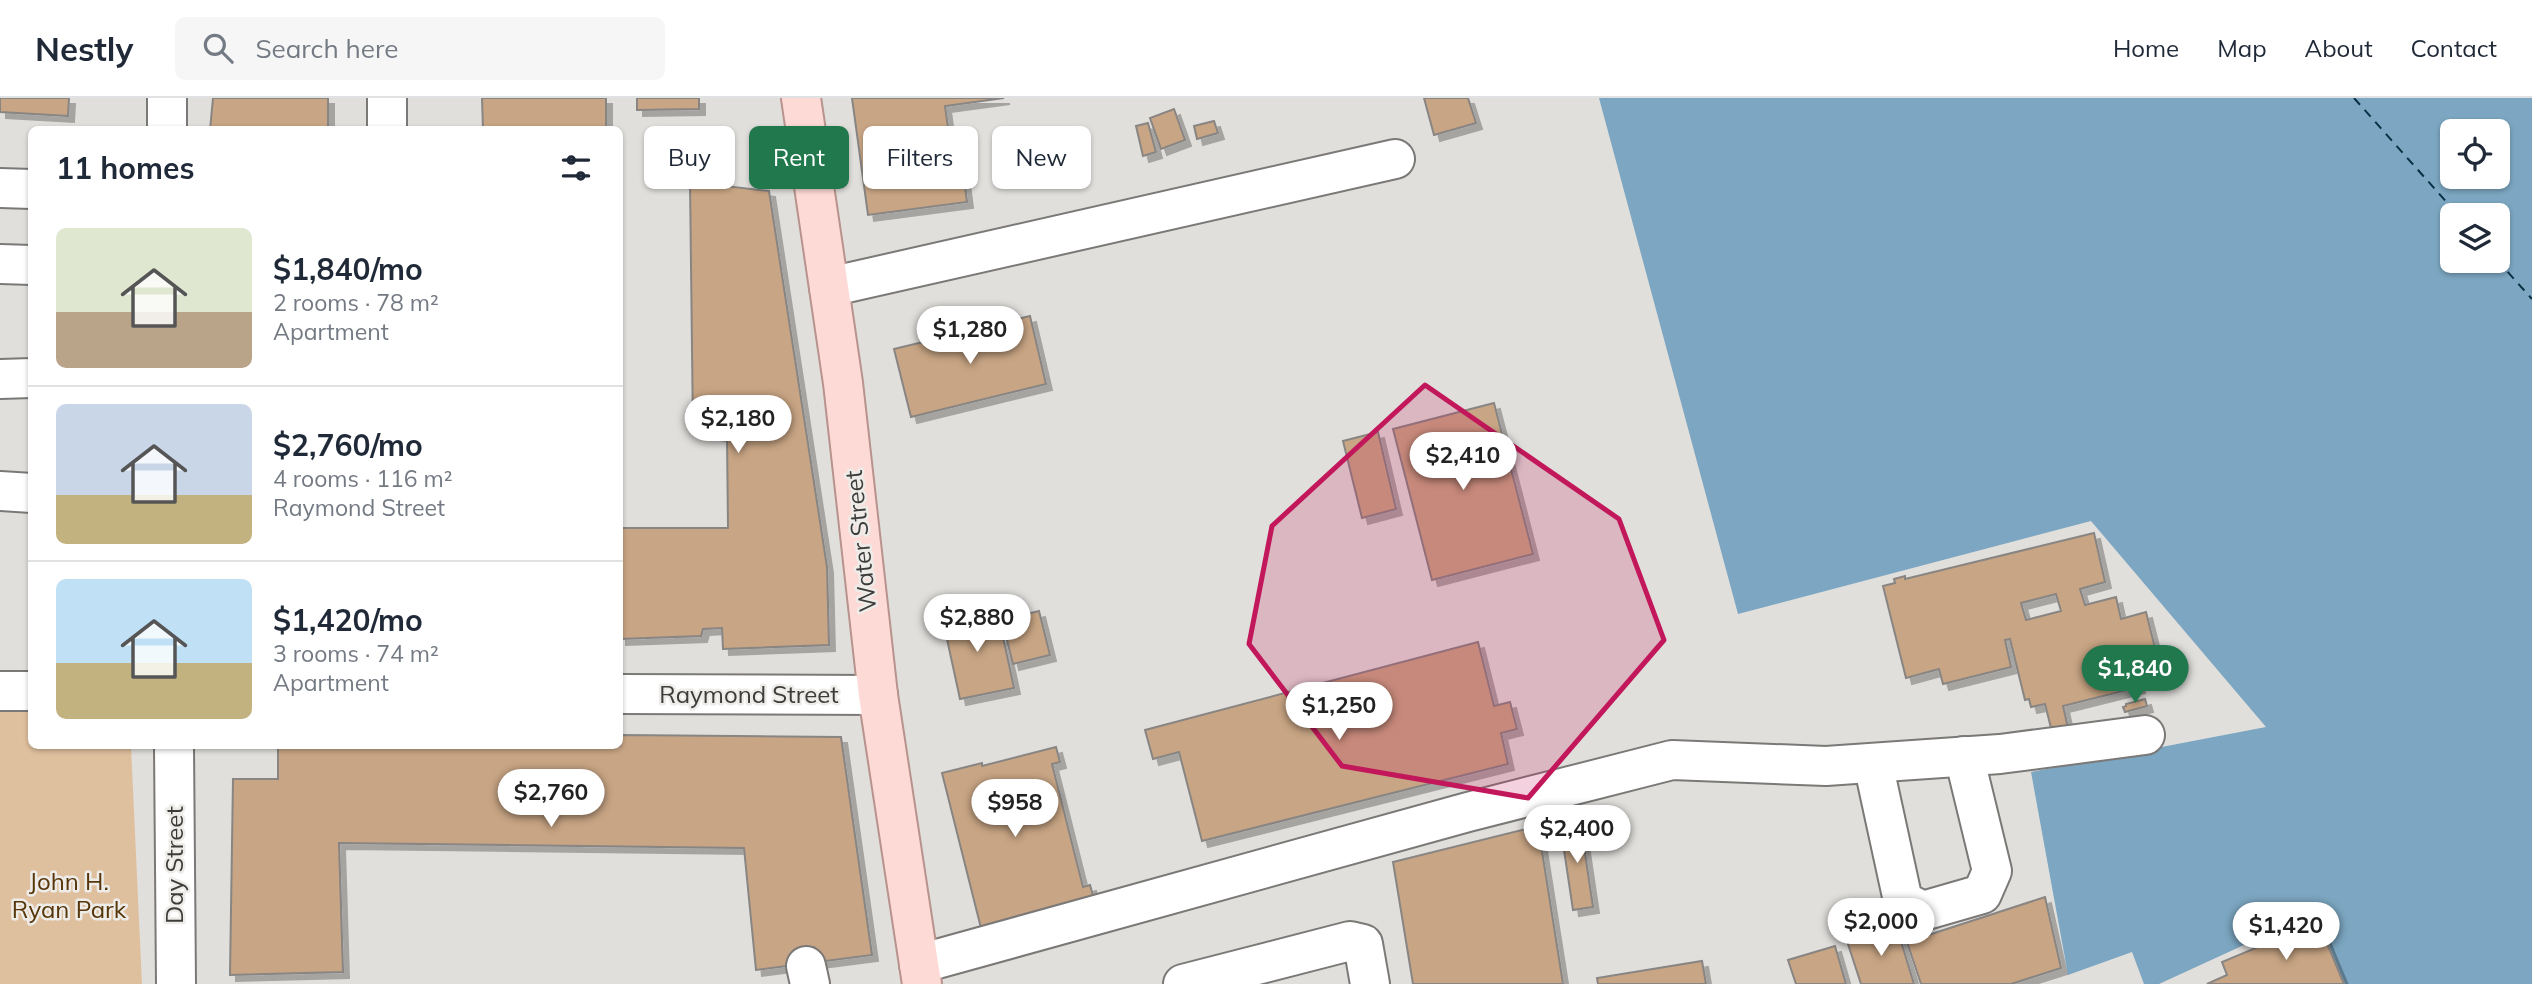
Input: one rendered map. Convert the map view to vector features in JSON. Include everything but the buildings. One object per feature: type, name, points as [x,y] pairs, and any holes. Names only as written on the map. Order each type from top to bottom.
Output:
[{"type":"main road","name":"Water Street","points":[[801,98],[843,383],[878,695],[921,974]]},
{"type":"street","points":[[167,98],[167,126]]},
{"type":"street","points":[[387,98],[387,126]]},
{"type":"street","points":[[829,287],[1395,159]]},
{"type":"street","points":[[0,188],[28,189]]},
{"type":"street","points":[[0,264],[28,265]]},
{"type":"street","points":[[0,379],[28,378]]},
{"type":"street","points":[[0,491],[28,493]]},
{"type":"street","points":[[0,691],[28,691]]},
{"type":"street","name":"Raymond Street","points":[[623,694],[878,695]]},
{"type":"street","points":[[921,974],[1468,812],[1672,760],[1826,766],[1964,756],[2145,735]]},
{"type":"street","name":"Day Street","points":[[174,749],[176,984]]},
{"type":"street","points":[[1873,763],[1903,901],[1923,911],[1982,894],[1992,871],[1964,756]]},
{"type":"street","points":[[1183,984],[1272,973],[1350,940],[1363,944],[1370,984]]},
{"type":"highlighted area","points":[[1425,385],[1619,519],[1664,640],[1528,798],[1342,766],[1249,644],[1272,526]]},
{"type":"green space","name":"John H. Ryan Park","points":[[0,708],[28,708],[28,749],[131,749],[142,984],[0,984]]},
{"type":"water","points":[[1599,98],[2532,98],[2532,984],[2342,984],[2318,911],[2159,984],[2144,984],[2132,952],[2068,975],[2031,772],[2266,727],[2091,521],[1738,614]]},
{"type":"ferry route","points":[[2354,98],[2447,203]]},
{"type":"ferry route","points":[[2509,273],[2532,299]]}]
